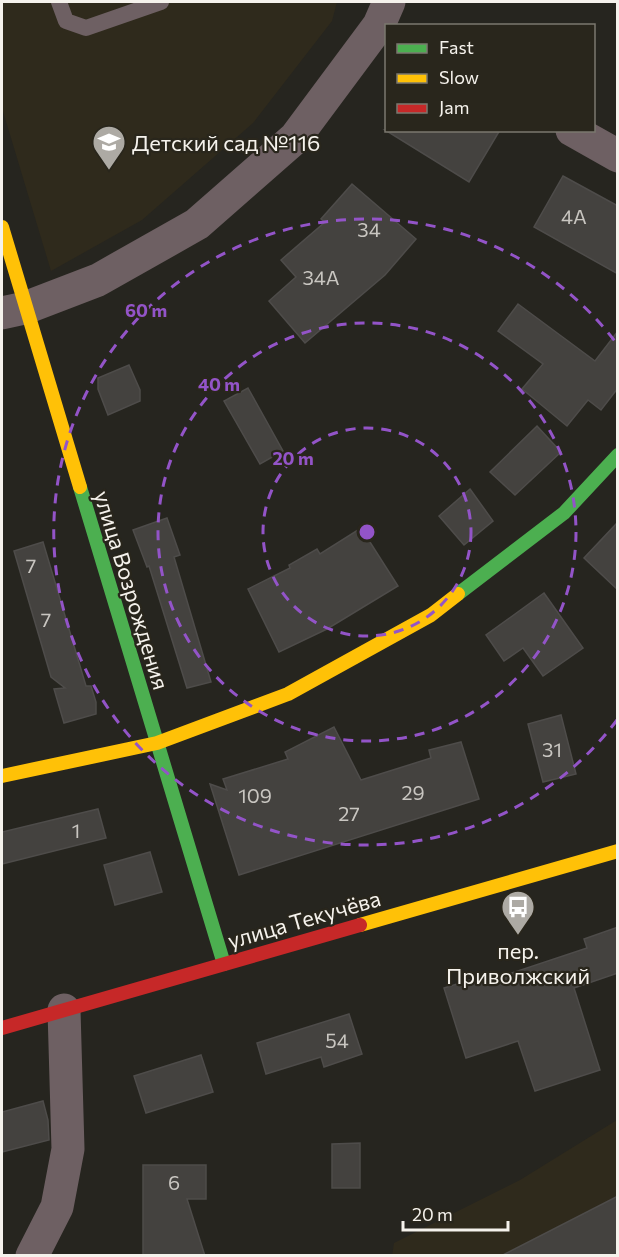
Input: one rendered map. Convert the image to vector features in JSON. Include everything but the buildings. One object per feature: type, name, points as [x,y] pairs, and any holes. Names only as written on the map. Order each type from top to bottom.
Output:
[{"type":"street","points":[[13,310],[98,280],[197,224],[295,138],[381,14]]},
{"type":"street","points":[[576,132],[618,156]]},
{"type":"street","name":"улица Возрождения","points":[[2,228],[13,310],[157,743],[224,964]]},
{"type":"street","points":[[2,776],[157,743],[288,694],[431,615],[564,513],[618,455]]},
{"type":"street","name":"улица Текучёва","points":[[2,1028],[618,851]]},
{"type":"street","points":[[32,1256],[57,1207],[68,1149],[64,1010]]},
{"type":"lane","points":[[59,2],[66,21],[86,28],[161,2]]},
{"type":"shaded area","name":"Детский сад №116","points":[[2,2],[337,2],[332,21],[253,123],[142,220],[51,271],[2,108]]},
{"type":"shaded area","points":[[617,1120],[617,1255],[392,1256],[394,1243],[520,1180]]},
{"type":"traffic: fast","points":[[458,594],[564,513],[618,455]]},
{"type":"traffic: fast","points":[[80,487],[224,964]]},
{"type":"traffic: slow","points":[[2,227],[80,487]]},
{"type":"traffic: slow","points":[[2,776],[157,743],[288,694],[431,615],[458,594]]},
{"type":"traffic: slow","points":[[360,925],[618,851]]},
{"type":"traffic: jam","points":[[2,1028],[360,925]]},
{"type":"place","name":"Детский сад №116","points":[[109,171]]},
{"type":"place","name":"пер. Приволжский","points":[[518,936]]}]
